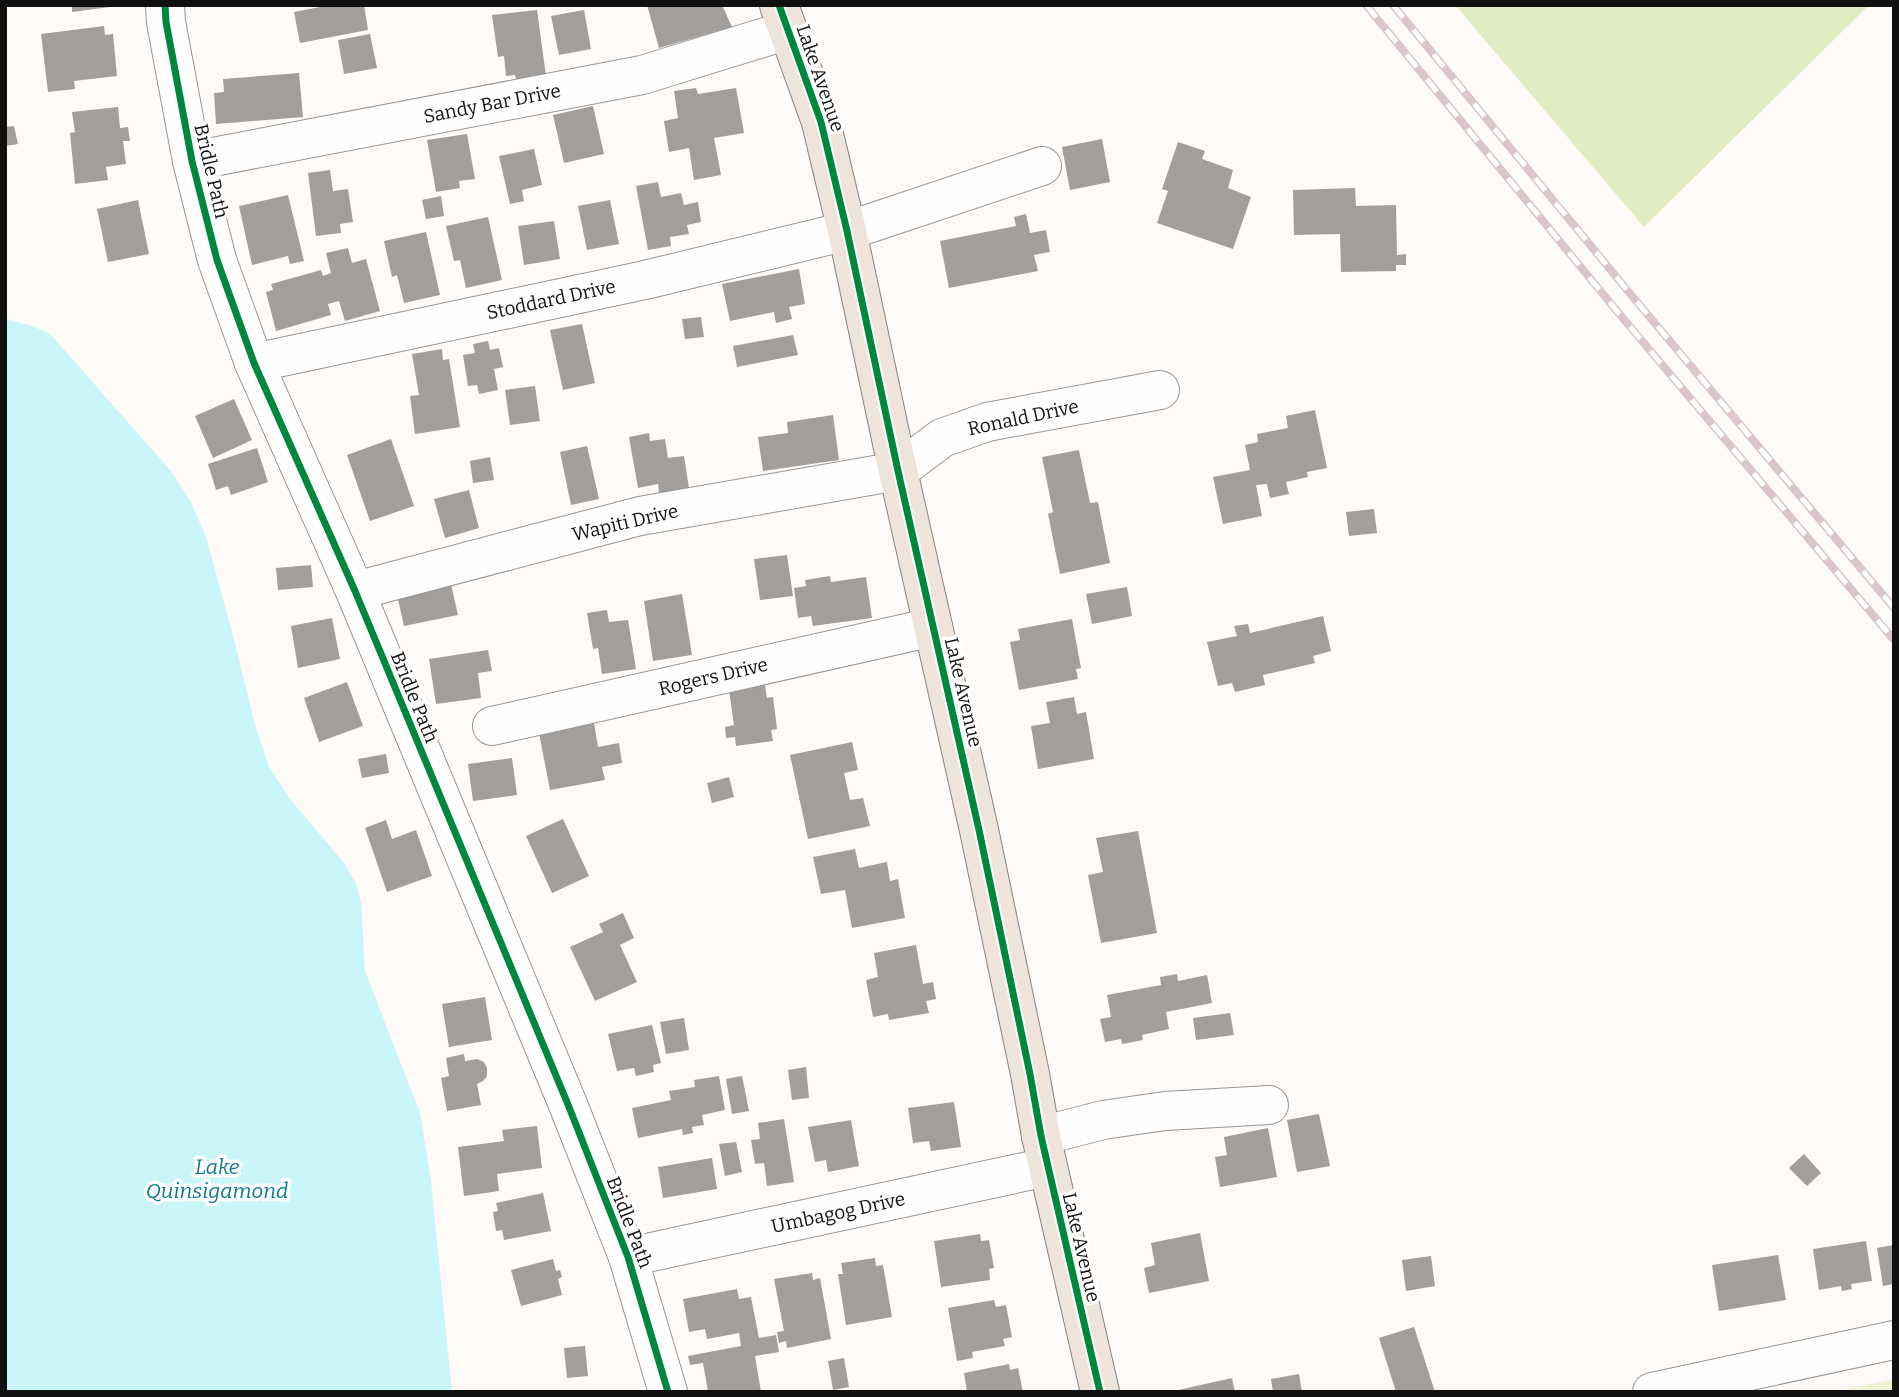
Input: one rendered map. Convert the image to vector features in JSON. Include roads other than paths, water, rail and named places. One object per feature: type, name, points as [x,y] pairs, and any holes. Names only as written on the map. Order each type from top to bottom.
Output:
[{"type":"main road","name":"Lake Avenue","points":[[784,18],[821,122],[848,230],[898,471],[979,830],[1044,1152],[1100,1392]]},
{"type":"street","name":"Bridle Path","points":[[165,5],[192,161],[217,260],[254,363],[355,591],[538,1031],[628,1257],[668,1392]]},
{"type":"street","name":"Sandy Bar Drive","points":[[192,161],[642,75],[784,18]]},
{"type":"street","name":"Stoddard Drive","points":[[254,363],[645,280],[848,230],[1042,166]]},
{"type":"street","name":"Ronald Drive","points":[[898,471],[942,438],[987,422],[1160,390]]},
{"type":"street","name":"Wapiti Drive","points":[[355,591],[640,516],[898,471]]},
{"type":"street","name":"Rogers Drive","points":[[492,726],[933,626]]},
{"type":"street","name":"Umbagog Drive","points":[[628,1257],[1044,1152],[1103,1120],[1165,1111],[1269,1105]]},
{"type":"street","points":[[1653,1392],[1894,1340]]},
{"type":"water","name":"Lake Quinsigamond","points":[[5,319],[33,326],[51,335],[171,471],[191,502],[206,537],[255,725],[269,767],[290,799],[345,864],[356,884],[361,902],[365,971],[420,1113],[431,1180],[452,1392],[5,1392]]},
{"type":"railway","points":[[1366,5],[1616,310],[1894,640]]},
{"type":"railway","points":[[1393,5],[1632,296],[1894,608]]}]
